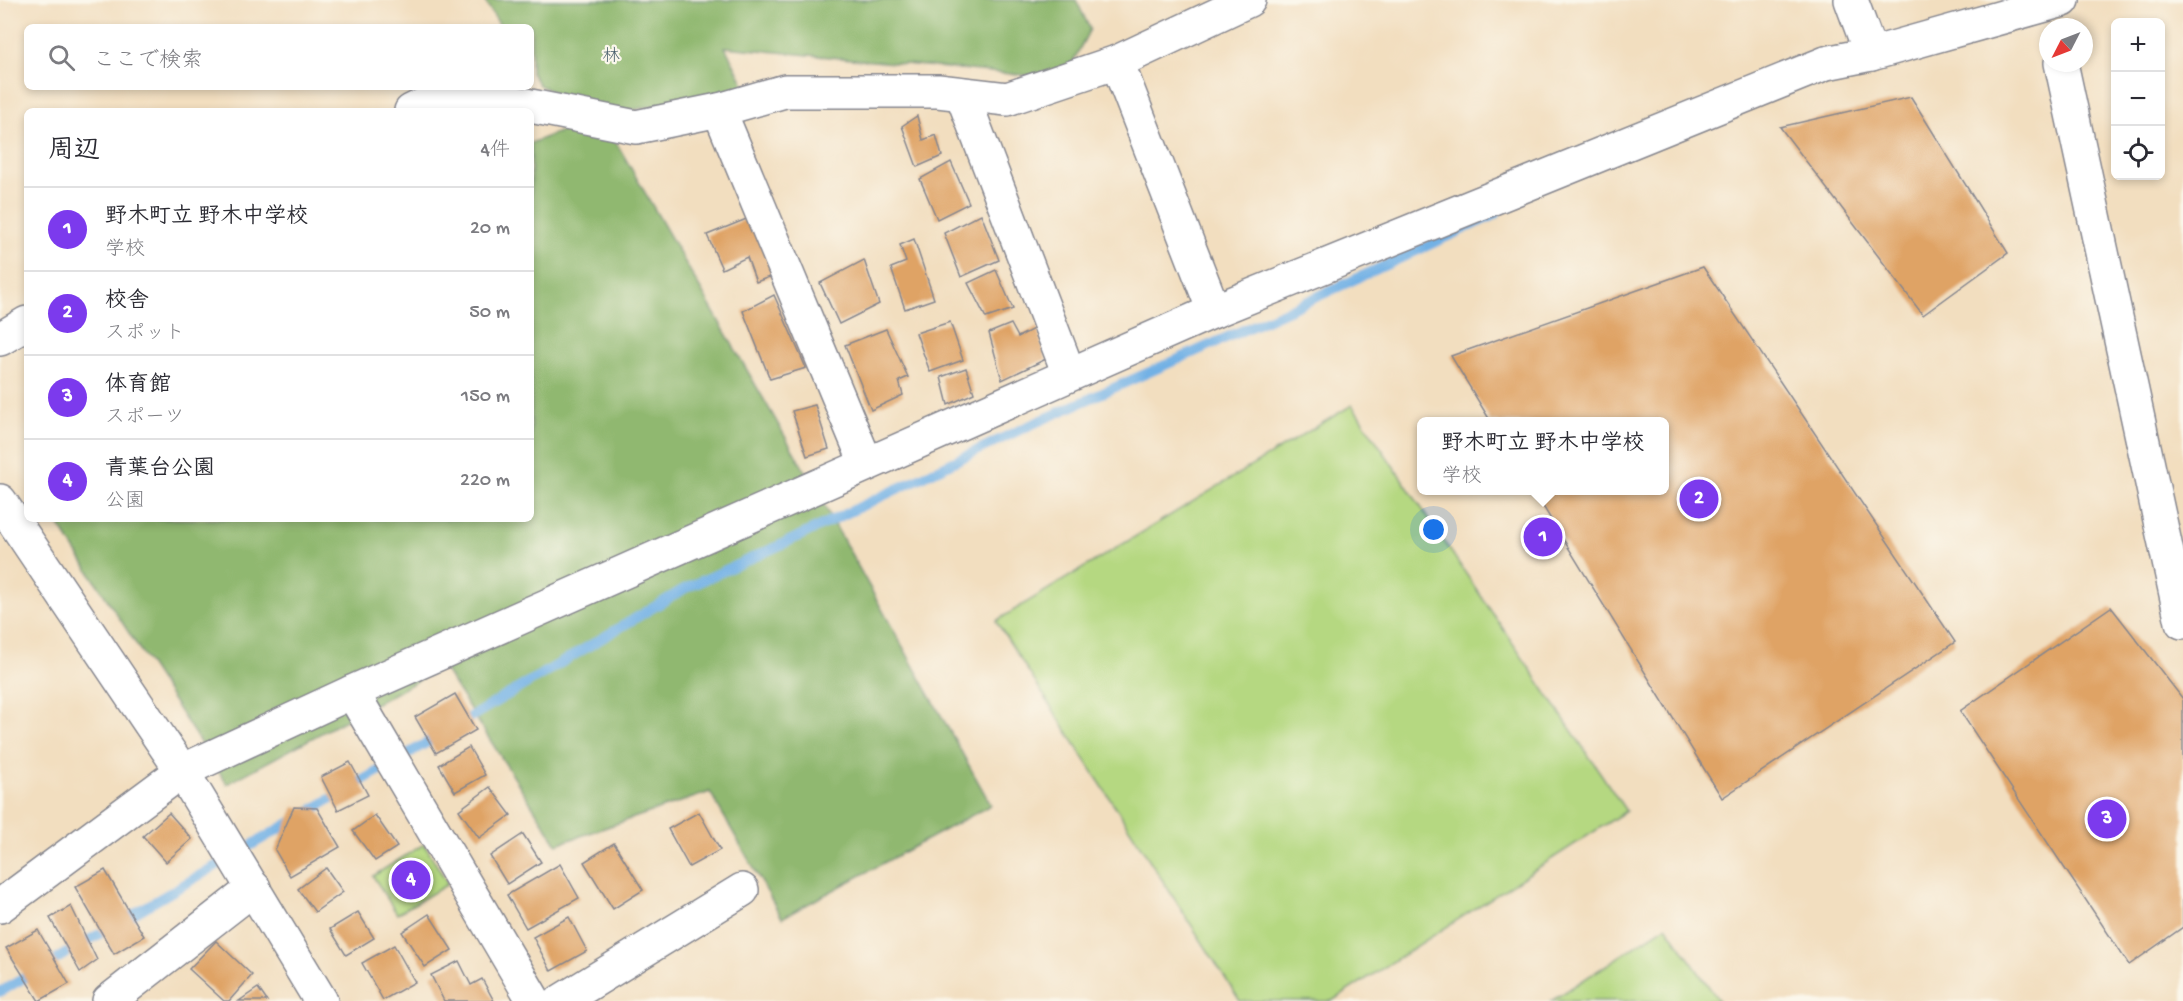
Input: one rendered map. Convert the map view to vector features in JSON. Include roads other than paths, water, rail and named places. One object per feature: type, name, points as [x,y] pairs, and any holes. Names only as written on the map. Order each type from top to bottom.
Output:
[{"type":"street","points":[[417,108],[449,92],[636,127],[719,110],[785,91],[938,90],[1007,99],[1117,62],[1249,0]]},
{"type":"street","points":[[1851,0],[1871,54]]},
{"type":"street","points":[[0,906],[182,771],[352,692],[1069,374],[1214,311],[1826,63],[1871,54],[2053,8]]},
{"type":"street","points":[[1117,62],[1214,311]]},
{"type":"street","points":[[2063,72],[2182,623]]},
{"type":"street","points":[[962,94],[1069,374]]},
{"type":"street","points":[[719,110],[866,464]]},
{"type":"street","points":[[0,339],[24,325]]},
{"type":"street","points":[[0,501],[182,771],[321,1001]]},
{"type":"street","points":[[352,692],[534,1001]]},
{"type":"street","points":[[110,1001],[254,888]]},
{"type":"street","points":[[561,1001],[742,890]]},
{"type":"waterway","points":[[459,724],[684,589],[1026,427],[1496,214]]},
{"type":"waterway","points":[[0,992],[440,735]]},
{"type":"place","name":"校舎","points":[[1699,499]]},
{"type":"place","name":"野木町立 野木中学校","points":[[1543,537]]},
{"type":"place","name":"体育館","points":[[2107,819]]},
{"type":"place","name":"青葉台公園","points":[[411,880]]},
{"type":"park label","name":"林","points":[[611,57]]}]
